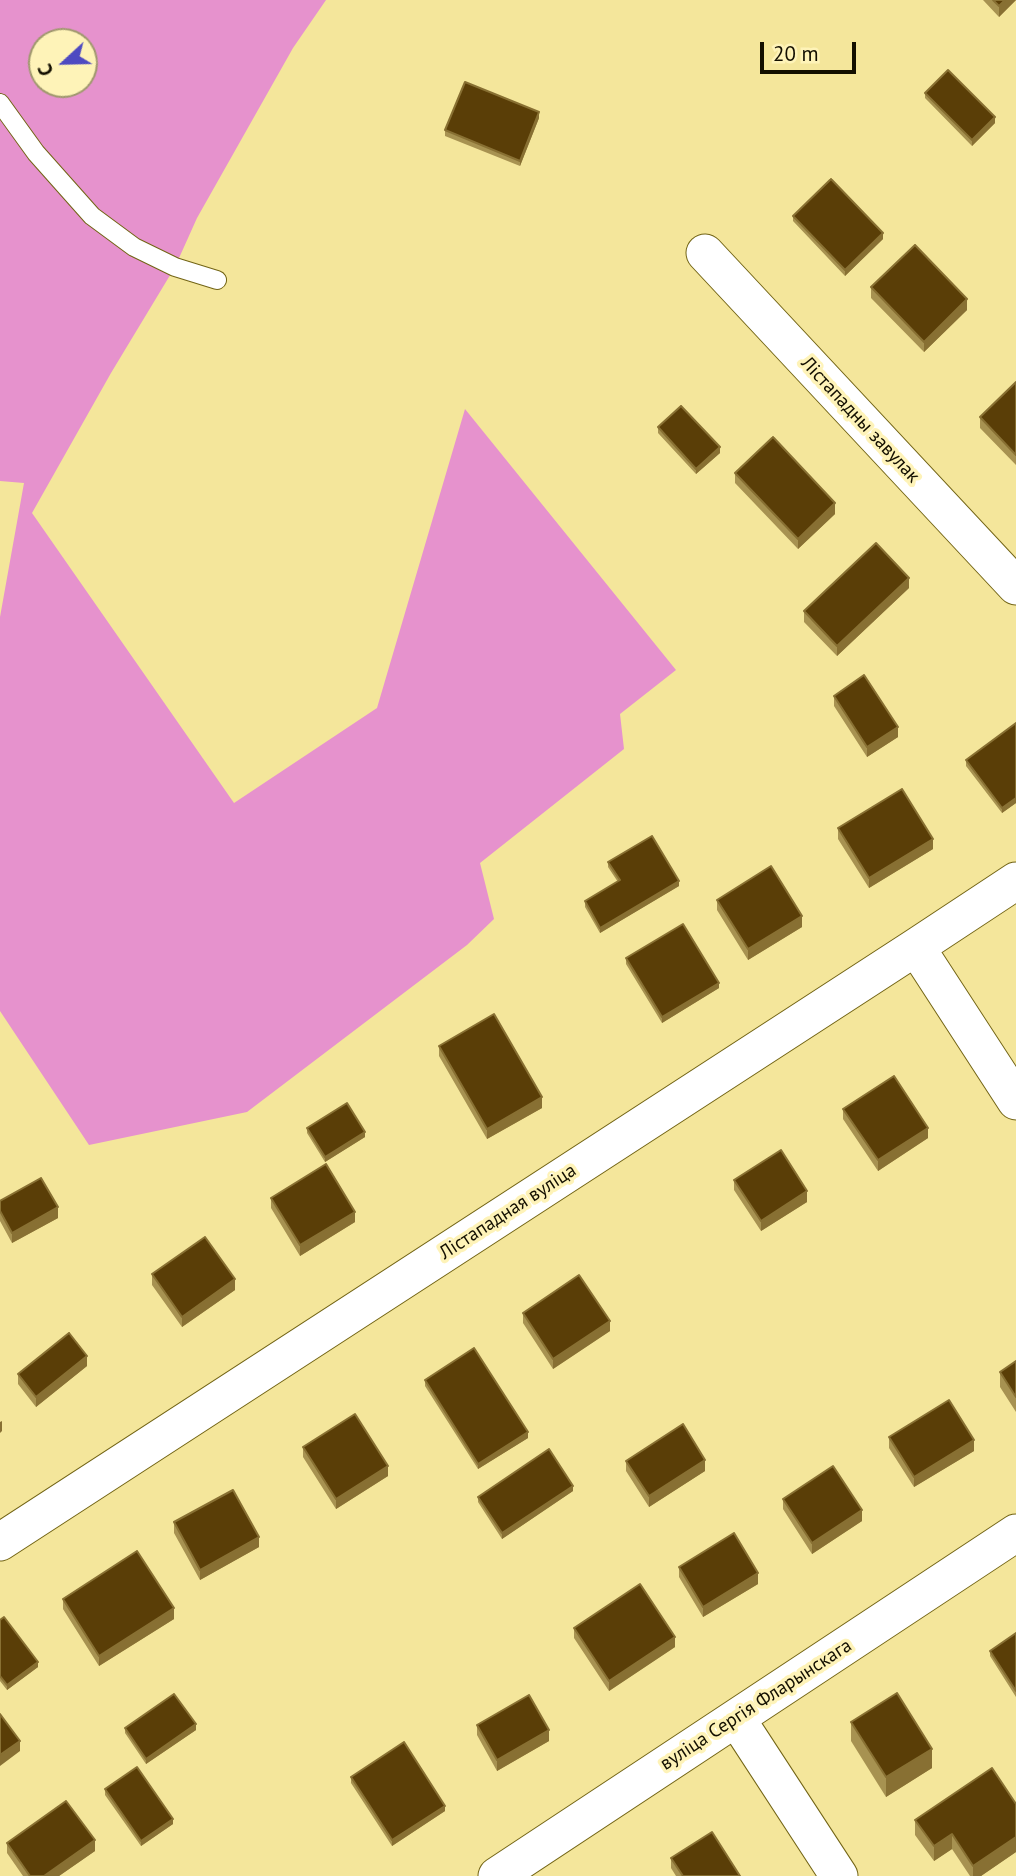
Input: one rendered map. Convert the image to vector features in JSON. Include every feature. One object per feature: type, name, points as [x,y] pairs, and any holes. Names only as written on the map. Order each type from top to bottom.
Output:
[{"type":"street","name":"Лістападны завулак","points":[[705,253],[1016,586]]},
{"type":"street","name":"Лістападная вуліца","points":[[0,1542],[1016,881]]},
{"type":"street","points":[[916,947],[1016,1101]]},
{"type":"street","name":"вуліца Сергія Фларынскага","points":[[497,1876],[1016,1533]]},
{"type":"street","points":[[736,1718],[839,1876]]},
{"type":"lane","points":[[0,103],[36,153],[92,216],[134,247],[175,267],[217,280]]},
{"type":"shaded area","points":[[0,0],[326,0],[293,48],[197,218],[175,267],[32,513],[234,803],[377,708],[465,409],[676,670],[620,714],[624,749],[480,863],[494,919],[467,945],[247,1112],[89,1145],[0,1011],[0,617],[24,483],[0,481]]},
{"type":"building","points":[[993,0],[1005,0],[999,6]]},
{"type":"building","points":[[948,70],[995,117],[972,140],[925,93]]},
{"type":"building","points":[[465,82],[539,112],[520,161],[445,130]]},
{"type":"building","points":[[831,179],[883,233],[845,270],[793,216]]},
{"type":"building","points":[[915,245],[967,299],[924,342],[871,287]]},
{"type":"building","points":[[1016,382],[1016,455],[980,417]]},
{"type":"building","points":[[681,406],[720,447],[696,469],[658,427]]},
{"type":"building","points":[[773,437],[835,503],[798,539],[735,473]]},
{"type":"building","points":[[876,543],[909,578],[837,646],[804,611]]},
{"type":"building","points":[[864,675],[898,727],[867,747],[834,696]]},
{"type":"building","points":[[1016,723],[1016,798],[1002,808],[966,760]]},
{"type":"building","points":[[902,789],[933,839],[869,878],[838,828]]},
{"type":"building","points":[[652,836],[679,881],[600,928],[585,901],[620,880],[608,862]]},
{"type":"building","points":[[771,866],[802,916],[748,949],[717,900]]},
{"type":"building","points":[[683,924],[719,983],[662,1017],[626,958]]},
{"type":"building","points":[[494,1014],[542,1097],[487,1129],[439,1046]]},
{"type":"building","points":[[894,1076],[928,1128],[878,1160],[843,1109]]},
{"type":"building","points":[[347,1103],[365,1132],[325,1157],[307,1128]]},
{"type":"building","points":[[781,1150],[807,1191],[761,1221],[734,1180]]},
{"type":"building","points":[[326,1164],[355,1212],[300,1245],[271,1198]]},
{"type":"building","points":[[41,1178],[58,1207],[12,1233],[0,1211],[0,1201]]},
{"type":"building","points":[[205,1237],[235,1279],[182,1317],[152,1274]]},
{"type":"building","points":[[579,1275],[610,1321],[553,1359],[523,1313]]},
{"type":"building","points":[[69,1333],[87,1356],[36,1397],[18,1374]]},
{"type":"building","points":[[474,1348],[528,1432],[478,1464],[425,1380]]},
{"type":"building","points":[[1016,1361],[1016,1397],[1000,1372]]},
{"type":"building","points":[[949,1400],[974,1440],[914,1477],[889,1437]]},
{"type":"building","points":[[355,1414],[388,1466],[336,1499],[303,1447]]},
{"type":"building","points":[[683,1424],[705,1460],[649,1496],[626,1461]]},
{"type":"building","points":[[549,1449],[573,1486],[502,1533],[478,1497]]},
{"type":"building","points":[[833,1466],[862,1510],[812,1543],[783,1499]]},
{"type":"building","points":[[233,1490],[259,1537],[200,1570],[174,1522]]},
{"type":"building","points":[[734,1533],[758,1573],[703,1607],[679,1567]]},
{"type":"building","points":[[137,1551],[174,1608],[99,1656],[63,1599]]},
{"type":"building","points":[[640,1584],[675,1637],[609,1681],[574,1628]]},
{"type":"building","points":[[4,1617],[38,1662],[7,1685],[0,1676],[0,1620]]},
{"type":"building","points":[[1016,1633],[1016,1691],[990,1651]]},
{"type":"building","points":[[897,1693],[932,1749],[886,1777],[851,1722]]},
{"type":"building","points":[[174,1694],[196,1724],[146,1759],[125,1728]]},
{"type":"building","points":[[529,1695],[549,1730],[497,1760],[477,1725]]},
{"type":"building","points":[[0,1714],[20,1741],[0,1755]]},
{"type":"building","points":[[404,1742],[445,1806],[392,1840],[351,1777]]},
{"type":"building","points":[[137,1767],[173,1819],[141,1841],[105,1789]]},
{"type":"building","points":[[992,1768],[1016,1804],[1016,1837],[973,1866],[952,1834],[934,1846],[915,1820]]},
{"type":"building","points":[[66,1801],[95,1840],[44,1876],[30,1876],[7,1843]]},
{"type":"building","points":[[712,1832],[740,1876],[683,1876],[671,1858]]}]
